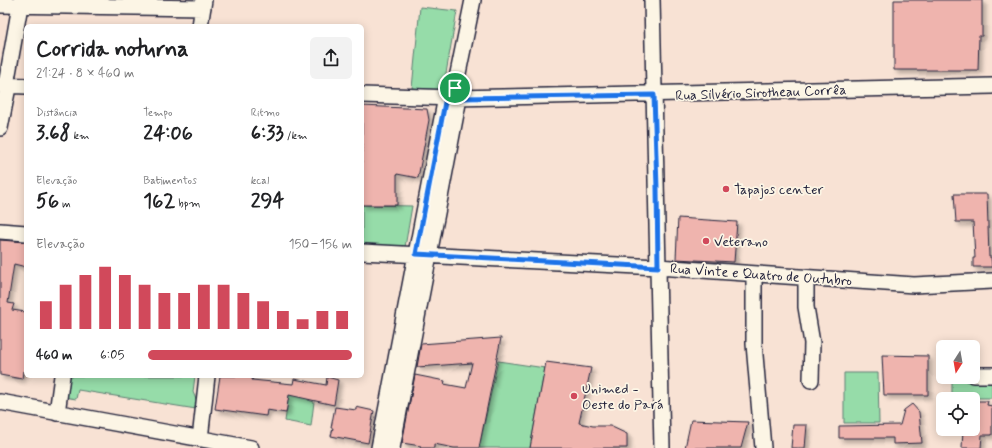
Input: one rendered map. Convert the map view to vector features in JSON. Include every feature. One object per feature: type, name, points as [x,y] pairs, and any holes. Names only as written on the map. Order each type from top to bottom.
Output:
[{"type":"street","points":[[379,448],[422,255],[473,0]]},
{"type":"street","points":[[652,0],[662,448]]},
{"type":"street","points":[[3,85],[20,3]]},
{"type":"street","points":[[0,5],[20,3],[203,4],[200,24]]},
{"type":"street","points":[[3,85],[24,86]]},
{"type":"street","points":[[0,128],[8,88],[3,85]]},
{"type":"street","name":"Rua Silvério Sirotheau Corrêa","points":[[364,95],[654,95],[992,86]]},
{"type":"street","points":[[0,231],[24,233]]},
{"type":"street","name":"Rua Vinte e Quatro de Outubro","points":[[364,252],[658,267],[914,285],[992,281]]},
{"type":"street","points":[[392,448],[422,255]]},
{"type":"street","points":[[754,274],[754,344],[763,448]]},
{"type":"street","points":[[806,278],[806,307],[812,343],[811,380]]},
{"type":"street","points":[[980,375],[992,375]]},
{"type":"street","points":[[57,413],[62,378]]},
{"type":"street","points":[[200,439],[207,378]]},
{"type":"street","points":[[0,402],[251,448]]},
{"type":"green space","points":[[420,7],[457,11],[443,90],[412,88]]},
{"type":"green space","points":[[364,205],[412,206],[405,247],[364,243]]},
{"type":"green space","points":[[498,361],[545,368],[530,448],[479,448]]},
{"type":"green space","points":[[844,373],[878,373],[879,423],[844,423]]},
{"type":"green space","points":[[992,375],[992,398],[980,398],[980,392],[952,392],[952,384],[980,384],[980,376]]},
{"type":"green space","points":[[67,378],[195,378],[193,392],[197,402],[196,409],[78,390],[76,399],[64,397]]},
{"type":"green space","points":[[289,394],[308,398],[308,400],[314,402],[311,426],[285,421]]},
{"type":"building","points":[[894,0],[982,0],[982,36],[979,36],[978,70],[894,70]]},
{"type":"building","points":[[364,106],[427,109],[429,120],[418,178],[397,174],[397,205],[364,205]]},
{"type":"building","points":[[954,194],[987,194],[989,257],[991,257],[992,267],[973,267],[973,258],[975,258],[973,222],[956,222]]},
{"type":"building","name":"Veterano","points":[[678,218],[737,222],[734,262],[676,259]]},
{"type":"building","points":[[0,240],[24,242],[24,266],[14,264],[8,303],[14,304],[12,310],[24,312],[24,371],[22,379],[0,375]]},
{"type":"building","points":[[501,338],[479,448],[454,448],[434,444],[434,448],[420,448],[421,446],[402,443],[415,375],[445,381],[444,384],[466,388],[472,363],[417,367],[421,344]]},
{"type":"building","points":[[882,355],[928,356],[928,395],[884,395]]},
{"type":"building","points":[[546,362],[591,368],[579,423],[593,426],[610,426],[627,434],[627,448],[530,448]]},
{"type":"building","points":[[220,378],[252,378],[252,380],[293,384],[294,379],[326,385],[327,378],[338,380],[334,405],[289,395],[286,413],[267,410],[266,416],[215,409]]},
{"type":"building","points":[[980,401],[988,401],[987,405],[992,406],[992,435],[982,435],[981,448],[962,448],[963,436],[980,436]]},
{"type":"building","points":[[912,404],[919,412],[922,443],[893,444],[893,438],[839,438],[839,426],[900,425],[904,410]]},
{"type":"building","points":[[335,407],[356,410],[356,407],[374,411],[368,443],[331,436]]},
{"type":"building","points":[[691,420],[748,422],[741,448],[685,448]]},
{"type":"building","points":[[793,425],[807,425],[805,448],[791,448]]},
{"type":"place","name":"Tapajos center","points":[[726,189]]},
{"type":"place","name":"Veterano","points":[[706,241]]},
{"type":"place","name":"Unimed - Oeste do Pará","points":[[574,396]]},
{"type":"route","points":[[455,88],[459,98],[654,95],[658,267],[416,254],[446,97],[455,88]]}]
